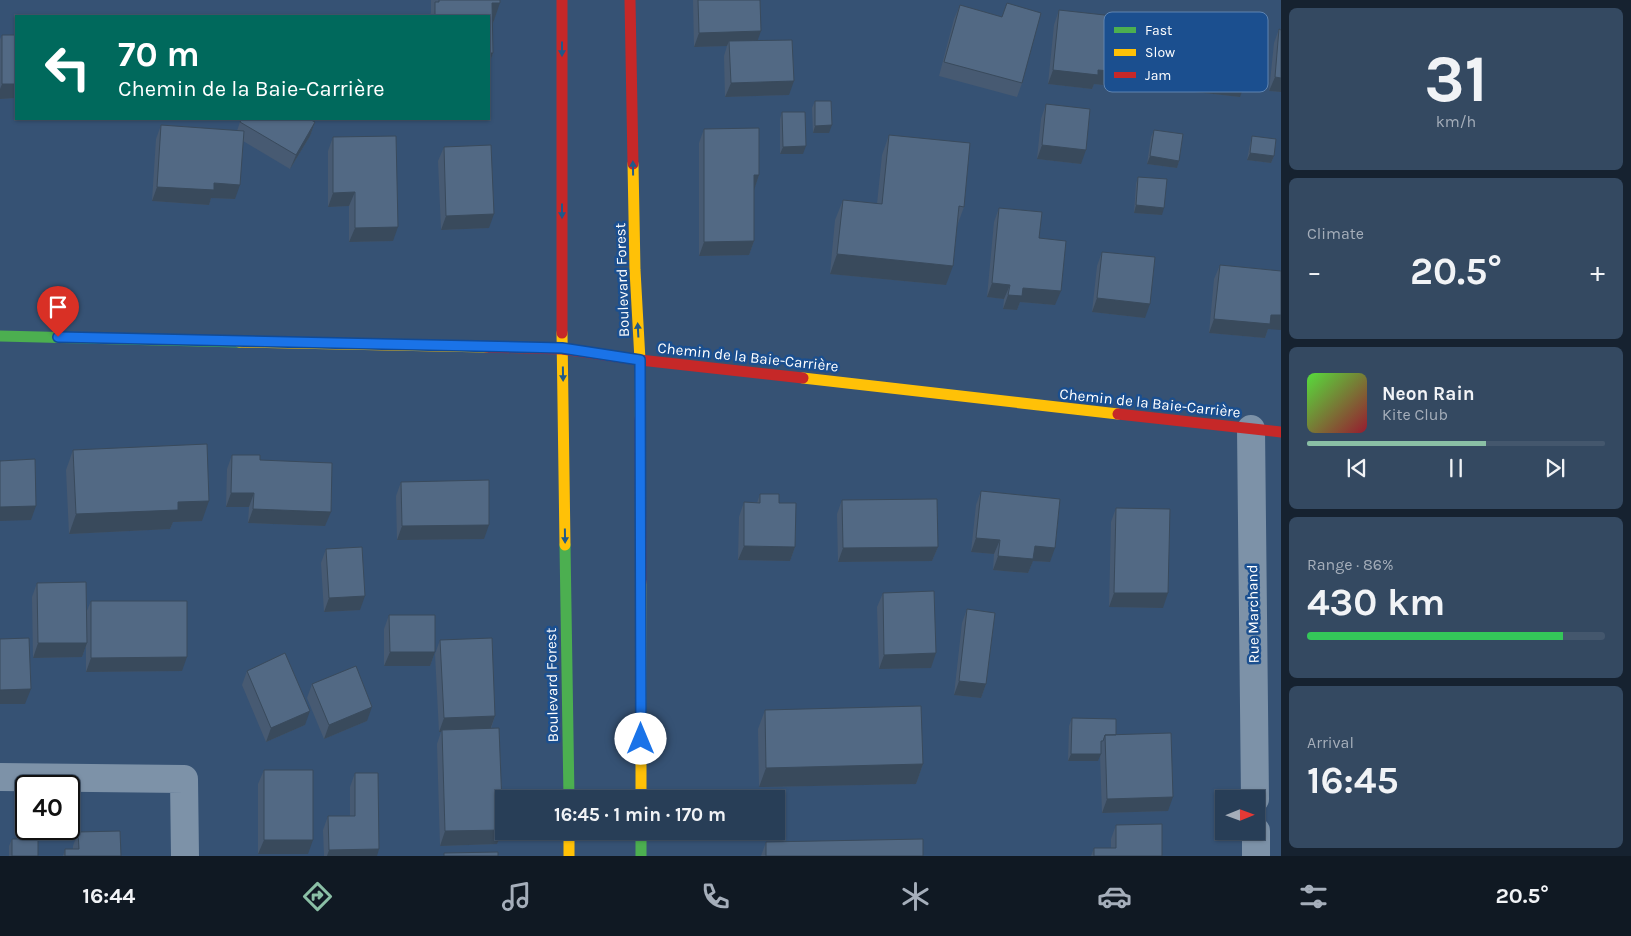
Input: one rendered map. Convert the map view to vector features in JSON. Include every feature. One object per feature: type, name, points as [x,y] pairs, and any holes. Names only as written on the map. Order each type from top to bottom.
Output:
[{"type":"street","name":"Boulevard Forest","points":[[562,0],[562,348],[569,790]]},
{"type":"street","name":"Boulevard Forest","points":[[630,0],[635,270],[640,360],[641,790]]},
{"type":"street","name":"Chemin de la Baie-Carrière","points":[[0,336],[562,348],[640,360],[1281,432]]},
{"type":"street","name":"Rue Marchand","points":[[1251,430],[1255,790]]},
{"type":"street","points":[[0,777],[184,779],[185,856]]},
{"type":"street","points":[[569,840],[570,856]]},
{"type":"street","points":[[641,840],[641,856]]},
{"type":"street","points":[[1256,840],[1256,856]]},
{"type":"building","points":[[439,0],[500,0],[500,3],[492,3],[493,53],[490,53],[490,15],[435,15],[435,2],[439,2]]},
{"type":"building","points":[[698,0],[760,0],[761,31],[699,33]]},
{"type":"building","points":[[1007,3],[1041,13],[1022,83],[944,62],[960,5],[1002,17]]},
{"type":"building","points":[[1059,10],[1104,15],[1104,70],[1098,70],[1098,75],[1053,70]]},
{"type":"building","points":[[1279,29],[1281,30],[1281,78],[1275,77]]},
{"type":"building","points":[[2,35],[15,35],[15,84],[2,84]]},
{"type":"building","points":[[792,40],[794,81],[731,83],[729,41]]},
{"type":"building","points":[[815,101],[831,101],[832,125],[815,126]]},
{"type":"building","points":[[1046,104],[1090,109],[1086,150],[1042,145]]},
{"type":"building","points":[[782,112],[805,112],[806,146],[783,147]]},
{"type":"building","points":[[241,120],[311,120],[315,122],[296,155],[240,122]]},
{"type":"building","points":[[161,125],[244,131],[240,185],[214,183],[214,190],[157,187]]},
{"type":"building","points":[[759,128],[759,175],[754,175],[754,241],[704,242],[704,129]]},
{"type":"building","points":[[1154,130],[1183,134],[1179,161],[1150,156]]},
{"type":"building","points":[[889,135],[970,143],[964,207],[959,206],[953,266],[837,254],[843,200],[882,204]]},
{"type":"building","points":[[396,136],[398,227],[355,228],[355,192],[333,193],[333,137]]},
{"type":"building","points":[[1252,136],[1276,139],[1274,156],[1250,153]]},
{"type":"building","points":[[491,145],[494,214],[446,216],[444,147]]},
{"type":"building","points":[[1138,177],[1167,179],[1164,208],[1136,205]]},
{"type":"building","points":[[999,208],[1042,212],[1039,238],[1066,241],[1061,291],[1023,288],[1022,296],[1008,295],[1010,285],[992,283]]},
{"type":"building","points":[[1102,252],[1155,257],[1150,304],[1097,298]]},
{"type":"building","points":[[1220,265],[1281,271],[1281,315],[1271,315],[1270,324],[1214,319]]},
{"type":"building","points":[[207,444],[209,501],[178,502],[178,510],[76,514],[73,450]]},
{"type":"building","points":[[232,455],[260,455],[260,460],[332,463],[331,512],[253,509],[254,493],[231,493]]},
{"type":"building","points":[[35,459],[36,506],[0,507],[0,461]]},
{"type":"building","points":[[489,480],[489,525],[402,526],[401,482]]},
{"type":"building","points":[[981,491],[1060,499],[1055,548],[1035,546],[1033,559],[998,556],[1000,540],[976,538]]},
{"type":"building","points":[[760,494],[779,494],[779,503],[796,503],[795,547],[744,546],[744,502],[760,503]]},
{"type":"building","points":[[937,499],[938,547],[843,548],[842,500]]},
{"type":"building","points":[[1116,508],[1170,509],[1168,593],[1114,593]]},
{"type":"building","points":[[362,547],[365,596],[329,598],[326,549]]},
{"type":"building","points":[[86,582],[87,643],[38,643],[37,583]]},
{"type":"building","points":[[934,591],[936,653],[884,655],[883,593]]},
{"type":"building","points":[[91,601],[187,601],[187,657],[91,658]]},
{"type":"building","points":[[967,609],[995,613],[986,684],[959,681]]},
{"type":"building","points":[[389,615],[435,615],[435,652],[390,652]]},
{"type":"building","points":[[29,638],[31,689],[0,690],[0,639]]},
{"type":"building","points":[[492,638],[495,716],[444,718],[440,640]]},
{"type":"building","points":[[285,653],[310,711],[271,728],[247,671]]},
{"type":"building","points":[[356,666],[372,707],[329,725],[312,684]]},
{"type":"building","points":[[921,706],[923,764],[766,768],[765,710]]},
{"type":"building","points":[[1072,718],[1116,719],[1116,735],[1105,735],[1103,741],[1101,741],[1101,754],[1071,754]]},
{"type":"building","points":[[499,728],[501,790],[495,790],[495,830],[445,831],[442,730]]},
{"type":"building","points":[[1171,733],[1173,797],[1107,799],[1105,735]]},
{"type":"building","points":[[264,770],[313,770],[313,840],[264,840]]},
{"type":"building","points":[[355,773],[378,773],[379,849],[329,850],[328,816],[355,816]]},
{"type":"building","points":[[1162,824],[1162,856],[1094,856],[1094,848],[1116,848],[1116,825]]},
{"type":"building","points":[[120,831],[121,856],[65,856],[65,849],[79,849],[80,832]]},
{"type":"building","points":[[12,839],[38,840],[38,856],[12,856]]},
{"type":"building","points":[[923,839],[923,856],[766,856],[766,842]]},
{"type":"building","points":[[498,852],[498,856],[444,856],[444,853]]},
{"type":"traffic: fast","points":[[0,336],[239,342]]},
{"type":"traffic: fast","points":[[565,545],[569,790]]},
{"type":"traffic: fast","points":[[641,840],[641,856]]},
{"type":"traffic: slow","points":[[633,164],[635,270],[640,360],[640,418]]},
{"type":"traffic: slow","points":[[562,333],[565,545]]},
{"type":"traffic: slow","points":[[239,342],[486,347]]},
{"type":"traffic: slow","points":[[803,378],[1118,414]]},
{"type":"traffic: slow","points":[[641,582],[641,790]]},
{"type":"traffic: slow","points":[[569,840],[569,856]]},
{"type":"traffic: jam","points":[[562,0],[562,333]]},
{"type":"traffic: jam","points":[[630,0],[633,164]]},
{"type":"traffic: jam","points":[[486,347],[562,349],[640,360],[803,378]]},
{"type":"traffic: jam","points":[[1118,414],[1281,432]]},
{"type":"traffic: jam","points":[[640,418],[641,582]]},
{"type":"route","points":[[58,337],[562,348],[640,360],[641,739]]}]
